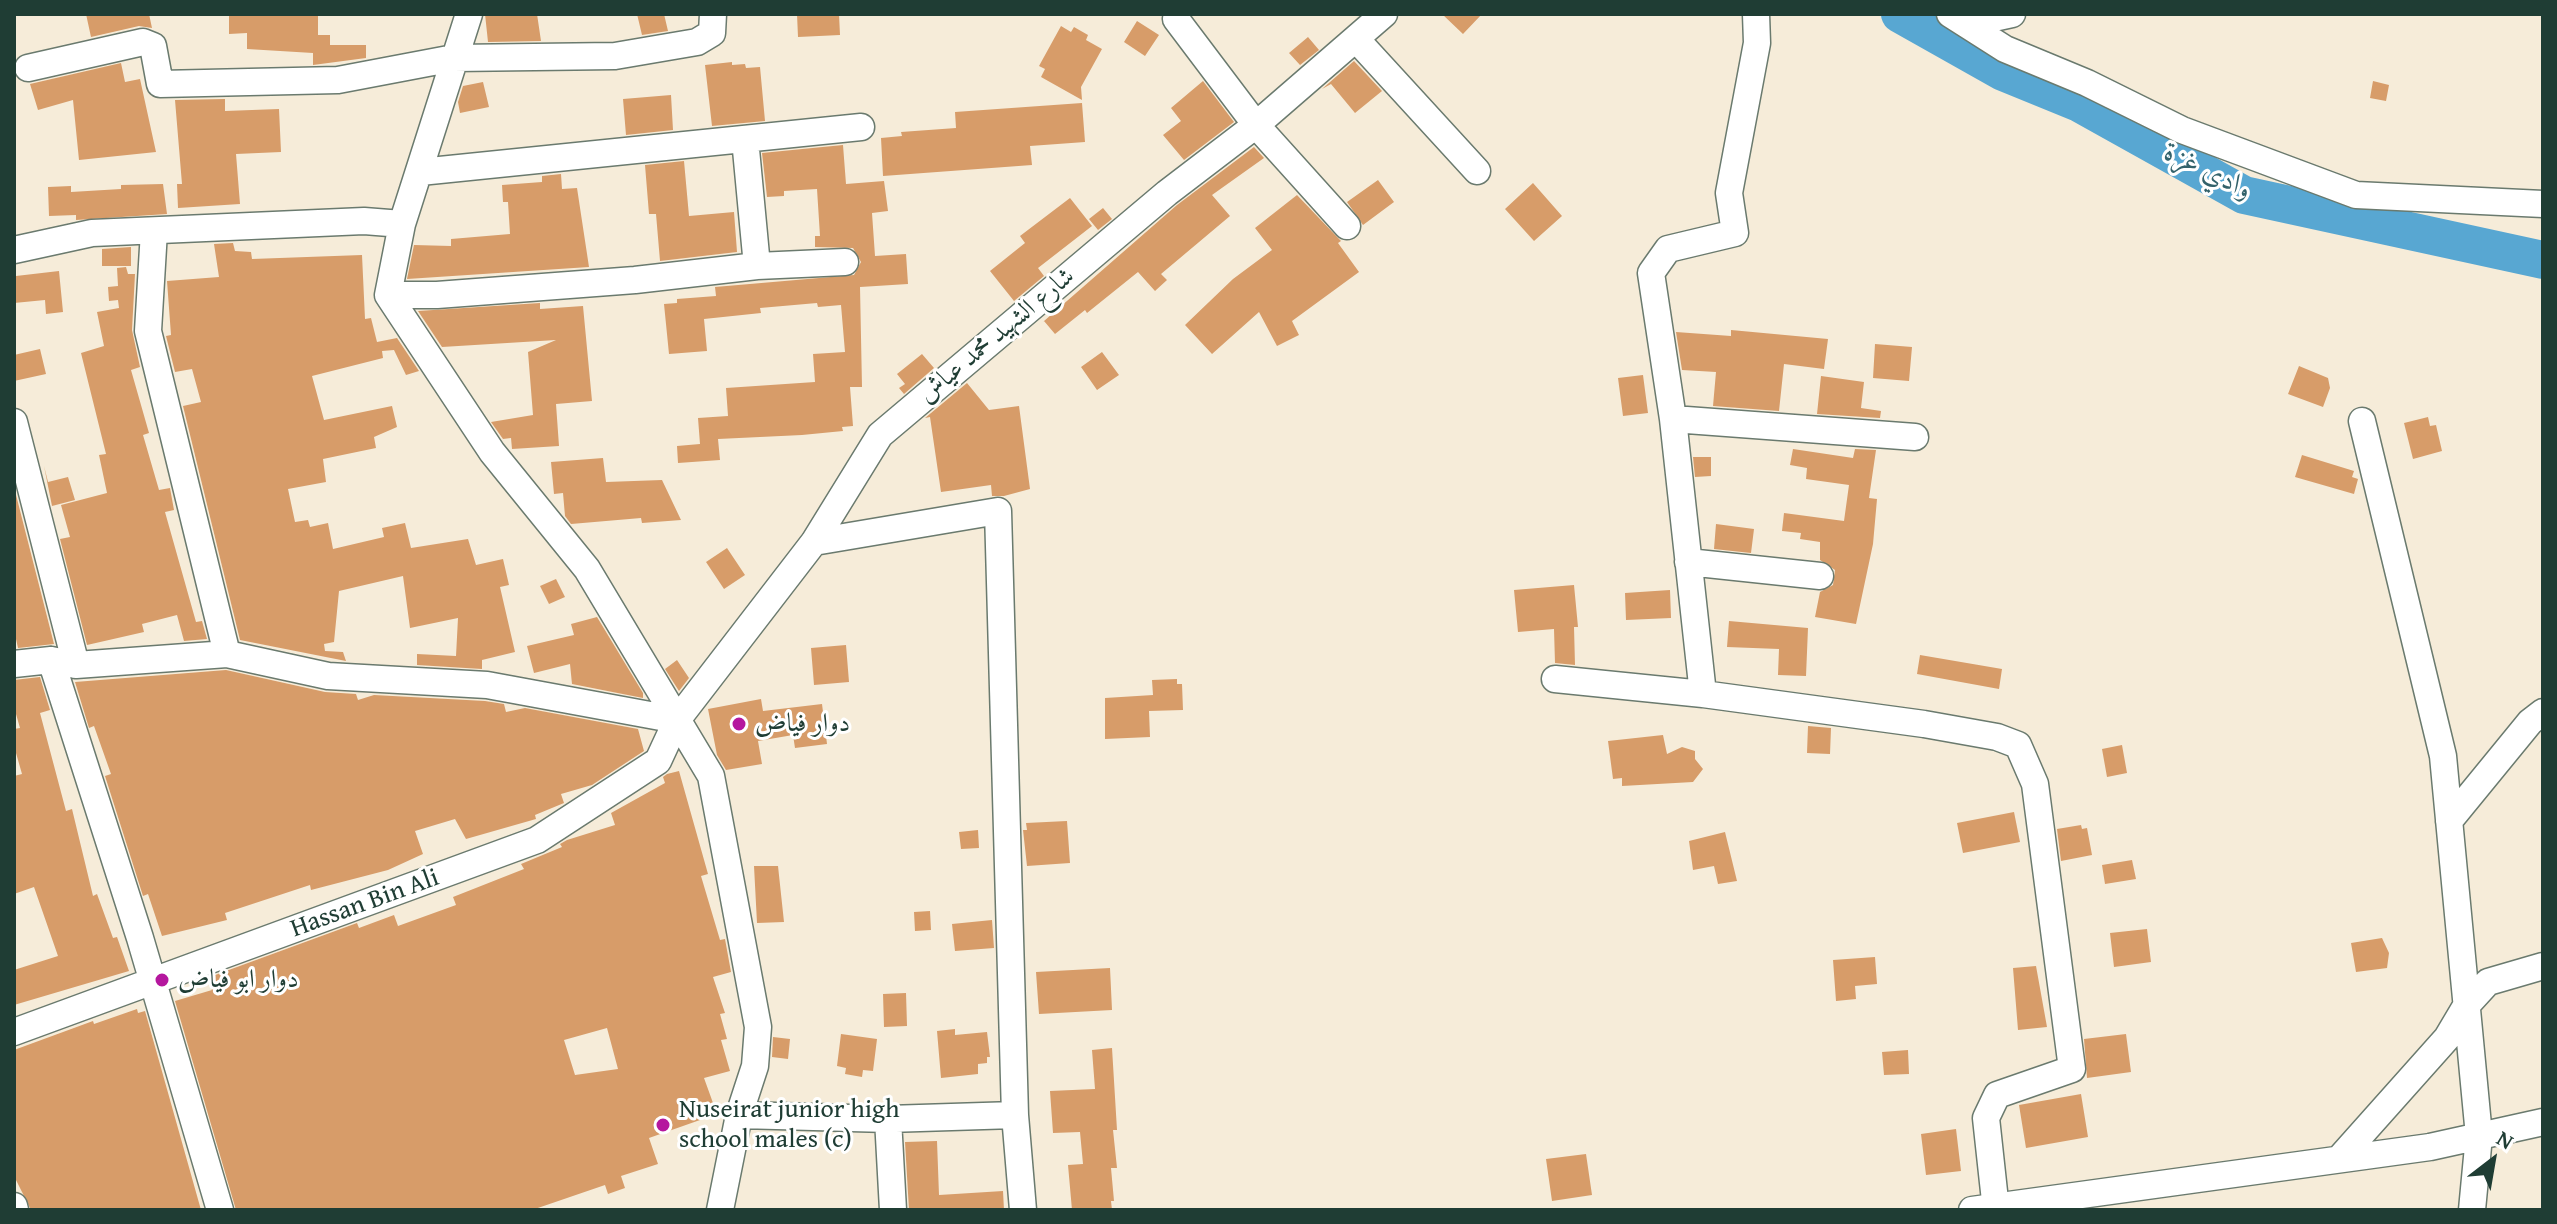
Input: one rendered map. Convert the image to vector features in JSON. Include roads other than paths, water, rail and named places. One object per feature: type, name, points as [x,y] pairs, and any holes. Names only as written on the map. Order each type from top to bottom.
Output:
[{"type":"street","points":[[469,14],[402,224],[388,295],[492,452],[587,569],[711,776],[758,1027],[755,1066],[739,1115],[720,1210]]},
{"type":"street","points":[[28,68],[143,42],[153,46],[160,84],[182,86],[338,80],[454,58],[615,56],[697,42],[712,33],[713,14]]},
{"type":"street","name":"شارع الشهيد محمد عياش","points":[[677,720],[814,542],[880,435],[1167,193],[1256,125],[1384,14]]},
{"type":"street","points":[[1703,694],[1673,419],[1651,273],[1668,249],[1735,233],[1729,193],[1757,43],[1756,14]]},
{"type":"street","points":[[1958,19],[2012,14]]},
{"type":"street","points":[[1176,19],[1256,125],[1347,226]]},
{"type":"street","points":[[1958,19],[2005,49],[2087,83],[2182,130],[2356,195],[2543,204]]},
{"type":"street","points":[[1356,39],[1477,171]]},
{"type":"street","points":[[420,172],[861,127]]},
{"type":"street","points":[[745,139],[757,266]]},
{"type":"street","points":[[14,250],[92,233],[364,221],[402,224]]},
{"type":"street","points":[[154,231],[148,331],[227,654]]},
{"type":"street","points":[[388,295],[437,295],[621,281],[757,266],[845,262]]},
{"type":"street","points":[[1673,419],[1915,437]]},
{"type":"street","points":[[2362,421],[2443,756],[2479,1136],[2472,1210]]},
{"type":"street","points":[[14,422],[64,662],[151,983],[220,1210]]},
{"type":"street","points":[[814,542],[998,511],[1015,1115],[1023,1210]]},
{"type":"street","points":[[1688,562],[1820,576]]},
{"type":"street","points":[[14,664],[227,654],[328,676],[487,685],[677,720]]},
{"type":"street","points":[[1555,679],[1703,694],[1924,724],[2018,745],[2035,784],[2072,1069],[1997,1095],[1986,1118],[1988,1208],[2430,1147],[2543,1122]]},
{"type":"street","points":[[2449,821],[2530,722],[2543,712]]},
{"type":"street","name":"Hassan Bin Ali","points":[[14,1032],[537,840],[658,761],[677,720]]},
{"type":"street","points":[[2340,1158],[2447,1038],[2466,1006],[2488,982],[2543,966]]},
{"type":"street","points":[[739,1115],[888,1119],[1015,1115]]},
{"type":"street","points":[[888,1119],[893,1210]]},
{"type":"waterway","name":"وادي غزة","points":[[1900,14],[2003,72],[2079,103],[2244,195],[2543,260]]},
{"type":"place","name":"دوار فياض","points":[[739,724]]},
{"type":"place","name":"دوار ابو فياض","points":[[162,980]]},
{"type":"place","name":"Nuseirat junior high school males (c)","points":[[663,1125]]}]
